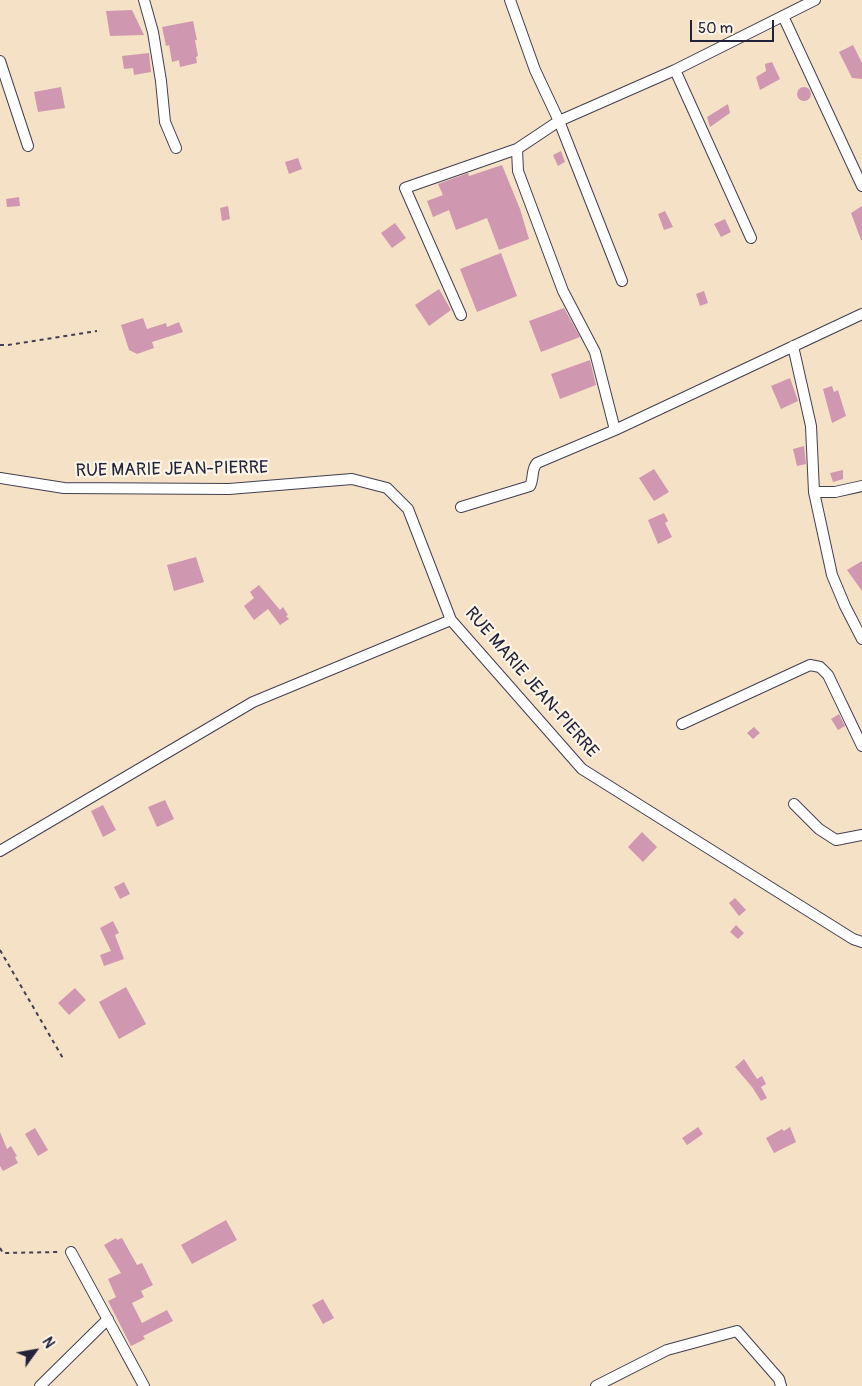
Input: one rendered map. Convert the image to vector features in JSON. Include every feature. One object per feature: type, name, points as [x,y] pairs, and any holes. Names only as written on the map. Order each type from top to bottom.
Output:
[{"type":"street","points":[[144,0],[153,32],[162,81],[166,122],[176,148]]},
{"type":"street","points":[[510,0],[535,70],[559,121],[622,281]]},
{"type":"street","points":[[461,315],[405,188],[517,149],[559,121],[675,70],[815,0]]},
{"type":"street","points":[[783,16],[862,186]]},
{"type":"street","points":[[0,61],[28,146]]},
{"type":"street","points":[[675,70],[751,238]]},
{"type":"street","points":[[517,149],[518,171],[563,291],[595,352],[615,430]]},
{"type":"street","points":[[461,507],[530,486],[534,467],[537,463],[615,430],[862,314]]},
{"type":"street","points":[[793,346],[812,426],[814,492],[832,575],[862,639]]},
{"type":"street","name":"RUE MARIE JEAN-PIERRE","points":[[0,478],[64,488],[229,489],[352,479],[387,488],[408,509],[452,620],[582,770],[836,928],[862,942]]},
{"type":"street","points":[[814,492],[835,492],[862,486]]},
{"type":"street","points":[[0,851],[253,702],[452,620]]},
{"type":"street","points":[[682,724],[810,665],[820,667],[828,675],[862,746]]},
{"type":"street","points":[[794,804],[820,830],[836,840],[862,835]]},
{"type":"street","points":[[72,1252],[144,1386]]},
{"type":"street","points":[[40,1386],[108,1319]]},
{"type":"street","points":[[596,1386],[667,1350],[737,1331],[779,1379],[781,1386]]},
{"type":"path","points":[[0,344],[8,345],[97,331]]},
{"type":"path","points":[[0,950],[64,1060]]},
{"type":"path","points":[[0,1248],[3,1253],[72,1252]]},
{"type":"building","points":[[132,10],[144,35],[110,36],[106,11]]},
{"type":"building","points":[[193,21],[197,40],[195,40],[198,56],[196,57],[197,63],[180,67],[179,60],[172,62],[169,45],[166,46],[162,27]]},
{"type":"building","points":[[853,45],[862,63],[862,79],[852,78],[839,52]]},
{"type":"building","points":[[149,53],[151,72],[134,75],[133,68],[124,69],[122,56]]},
{"type":"building","points":[[772,62],[780,79],[760,90],[756,77],[766,71],[765,64]]},
{"type":"building","points":[[61,87],[65,108],[38,112],[34,92]]},
{"type":"building","points":[[801,87],[807,87],[811,94],[807,101],[801,101],[797,97],[797,91]]},
{"type":"building","points":[[728,104],[730,113],[710,127],[707,117]]},
{"type":"building","points":[[561,151],[565,162],[558,166],[553,155]]},
{"type":"building","points":[[298,158],[302,169],[289,174],[285,162]]},
{"type":"building","points":[[502,165],[520,209],[529,239],[499,250],[487,218],[456,230],[449,210],[433,217],[427,201],[443,195],[438,184],[468,173],[469,176]]},
{"type":"building","points":[[19,197],[20,206],[7,207],[6,199]]},
{"type":"building","points":[[228,206],[230,219],[222,221],[220,208]]},
{"type":"building","points":[[862,206],[862,240],[861,240],[851,213]]},
{"type":"building","points":[[665,211],[673,227],[664,230],[658,214]]},
{"type":"building","points":[[725,219],[731,232],[721,237],[714,224]]},
{"type":"building","points":[[395,223],[406,238],[392,248],[381,233]]},
{"type":"building","points":[[501,253],[517,296],[477,312],[460,269]]},
{"type":"building","points":[[439,289],[451,310],[429,326],[415,305]]},
{"type":"building","points":[[704,291],[708,303],[700,306],[696,294]]},
{"type":"building","points":[[564,308],[580,337],[541,352],[529,321]]},
{"type":"building","points":[[143,318],[147,329],[166,323],[167,327],[179,322],[183,332],[152,342],[154,348],[137,354],[129,350],[121,325]]},
{"type":"building","points":[[590,360],[596,385],[560,399],[551,374]]},
{"type":"building","points":[[790,378],[798,401],[781,409],[771,386]]},
{"type":"building","points":[[832,386],[834,392],[838,390],[846,416],[832,423],[823,389]]},
{"type":"building","points":[[804,446],[806,464],[797,466],[793,449]]},
{"type":"building","points":[[654,469],[669,492],[654,501],[639,478]]},
{"type":"building","points":[[843,470],[843,479],[833,482],[830,473]]},
{"type":"building","points":[[664,513],[668,521],[665,523],[672,537],[658,544],[648,520]]},
{"type":"building","points":[[196,557],[204,582],[174,591],[167,565]]},
{"type":"building","points":[[862,561],[862,591],[847,570]]},
{"type":"building","points":[[259,585],[280,610],[283,607],[289,619],[280,625],[268,609],[254,620],[244,606],[254,598],[250,592]]},
{"type":"building","points":[[839,714],[845,726],[838,730],[831,719]]},
{"type":"building","points":[[754,727],[760,733],[753,739],[747,733]]},
{"type":"building","points":[[165,800],[174,819],[157,827],[148,807]]},
{"type":"building","points":[[103,805],[116,830],[103,837],[91,811]]},
{"type":"building","points":[[642,832],[657,847],[643,862],[628,847]]},
{"type":"building","points":[[124,882],[130,894],[120,899],[114,887]]},
{"type":"building","points":[[735,898],[746,910],[739,916],[729,903]]},
{"type":"building","points":[[113,921],[119,933],[115,935],[124,959],[104,966],[100,955],[111,951],[100,928]]},
{"type":"building","points":[[736,925],[744,933],[738,939],[730,932]]},
{"type":"building","points":[[126,987],[146,1024],[119,1039],[99,1002]]},
{"type":"building","points":[[75,988],[86,1000],[69,1015],[58,1003]]},
{"type":"building","points":[[744,1059],[757,1079],[762,1076],[766,1084],[761,1087],[767,1098],[761,1101],[735,1067]]},
{"type":"building","points":[[698,1127],[703,1134],[687,1145],[682,1138]]},
{"type":"building","points":[[790,1127],[796,1142],[774,1153],[766,1138],[782,1129],[784,1131]]},
{"type":"building","points":[[35,1128],[48,1150],[38,1156],[25,1134]]},
{"type":"building","points":[[0,1132],[7,1149],[11,1146],[17,1156],[15,1157],[18,1163],[3,1171],[0,1166]]},
{"type":"building","points":[[226,1220],[237,1240],[192,1264],[181,1245]]},
{"type":"building","points":[[116,1238],[117,1240],[122,1238],[137,1265],[142,1263],[153,1285],[141,1291],[144,1297],[132,1303],[142,1323],[167,1310],[173,1321],[143,1336],[145,1339],[131,1346],[108,1301],[116,1297],[108,1279],[121,1273],[104,1245]]},
{"type":"building","points":[[323,1299],[334,1318],[323,1324],[312,1305]]}]
